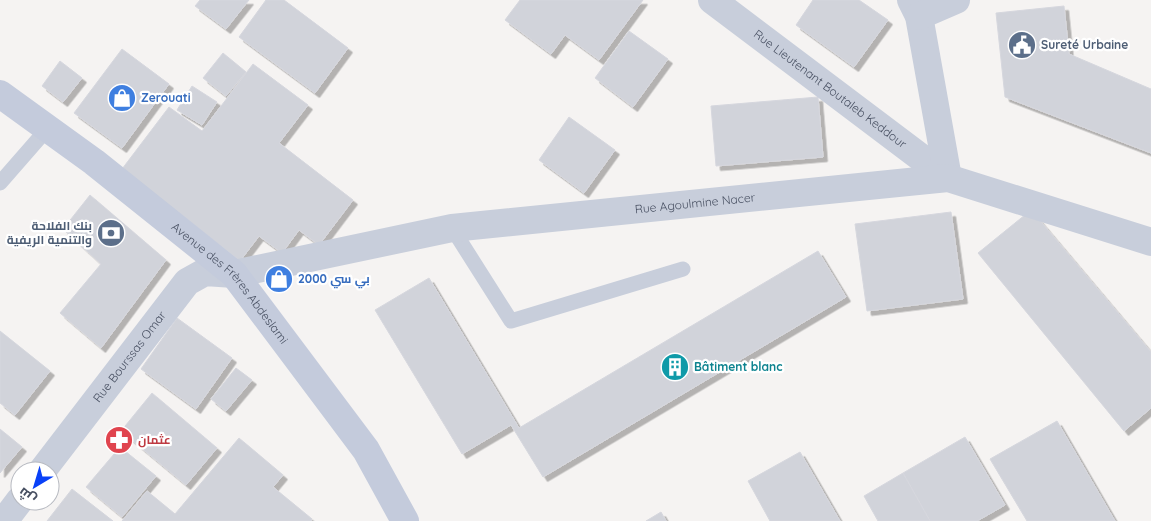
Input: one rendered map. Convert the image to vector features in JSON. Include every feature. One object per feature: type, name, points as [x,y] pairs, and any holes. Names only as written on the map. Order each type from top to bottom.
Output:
[{"type":"main road","name":"Avenue des Frères Abdeslami","points":[[0,94],[94,162],[234,274],[366,450],[405,521]]},
{"type":"street","name":"Rue Lieutenant Boutaleb Keddour","points":[[712,0],[948,178]]},
{"type":"street","points":[[948,178],[915,8],[956,0]]},
{"type":"street","name":"Rue Agoulmine Nacer","points":[[234,274],[452,228],[948,178],[1151,242]]},
{"type":"street","name":"Rue Bourssas Omar","points":[[50,461],[187,282],[205,272],[234,274]]},
{"type":"street","points":[[4,521],[12,511]]},
{"type":"lane","points":[[0,183],[48,128]]},
{"type":"lane","points":[[452,228],[511,321],[683,270]]},
{"type":"building","points":[[200,0],[249,0],[226,29],[195,6]]},
{"type":"building","points":[[266,0],[284,0],[348,48],[315,93],[239,37]]},
{"type":"building","points":[[520,0],[643,0],[599,60],[565,35],[551,54],[505,20]]},
{"type":"building","points":[[813,0],[859,0],[888,20],[854,67],[796,25]]},
{"type":"building","points":[[1064,6],[1069,54],[1151,89],[1151,153],[1005,97],[996,13]]},
{"type":"building","points":[[629,31],[668,59],[633,107],[595,78]]},
{"type":"building","name":"Zerouati","points":[[122,49],[169,84],[122,148],[74,113]]},
{"type":"building","points":[[223,53],[246,72],[226,96],[203,78]]},
{"type":"building","points":[[60,61],[82,78],[63,102],[42,86]]},
{"type":"building","points":[[253,64],[308,105],[279,143],[353,200],[319,245],[299,230],[282,253],[259,236],[240,261],[122,169],[169,107],[202,131]]},
{"type":"building","points":[[192,86],[217,102],[202,125],[177,110]]},
{"type":"building","points":[[818,97],[823,157],[716,166],[711,106]]},
{"type":"building","points":[[569,117],[615,150],[584,193],[539,160]]},
{"type":"building","points":[[90,195],[166,260],[101,348],[60,313],[101,264],[63,229]]},
{"type":"building","points":[[1031,210],[1151,352],[1151,408],[1124,431],[978,253]]},
{"type":"building","points":[[951,212],[963,299],[867,311],[855,224]]},
{"type":"building","name":"Bâtiment blanc","points":[[818,251],[846,297],[543,477],[511,425],[462,454],[375,310],[429,278],[519,428]]},
{"type":"building","points":[[177,318],[232,358],[196,409],[141,369]]},
{"type":"building","points":[[0,331],[50,371],[15,415],[0,403]]},
{"type":"building","points":[[236,368],[252,380],[226,411],[211,399]]},
{"type":"building","points":[[152,393],[217,448],[186,485],[121,431]]},
{"type":"building","points":[[1057,421],[1115,521],[1027,521],[990,459]]},
{"type":"building","points":[[0,429],[22,447],[0,473]]},
{"type":"building","points":[[965,437],[1005,505],[977,521],[930,521],[903,473]]},
{"type":"building","points":[[239,438],[283,475],[273,487],[312,519],[311,521],[122,521],[147,491],[175,514]]},
{"type":"building","points":[[120,447],[156,476],[122,517],[86,487]]},
{"type":"building","points":[[800,452],[840,521],[770,521],[748,481]]},
{"type":"building","points":[[903,473],[930,521],[878,521],[864,496]]},
{"type":"building","points":[[72,489],[113,521],[47,521],[55,511],[60,511],[60,504]]},
{"type":"building","points":[[661,512],[666,521],[646,521]]},
{"type":"place","name":"Sureté Urbaine","points":[[1022,45]]},
{"type":"place","name":"Zerouati","points":[[122,98]]},
{"type":"place","name":"بنك الفلاحة والتنمية الريفية","points":[[111,233]]},
{"type":"place","name":"بي سي 2000","points":[[279,279]]},
{"type":"place","name":"Bâtiment blanc","points":[[675,367]]},
{"type":"place","name":"عثمان","points":[[119,440]]}]
